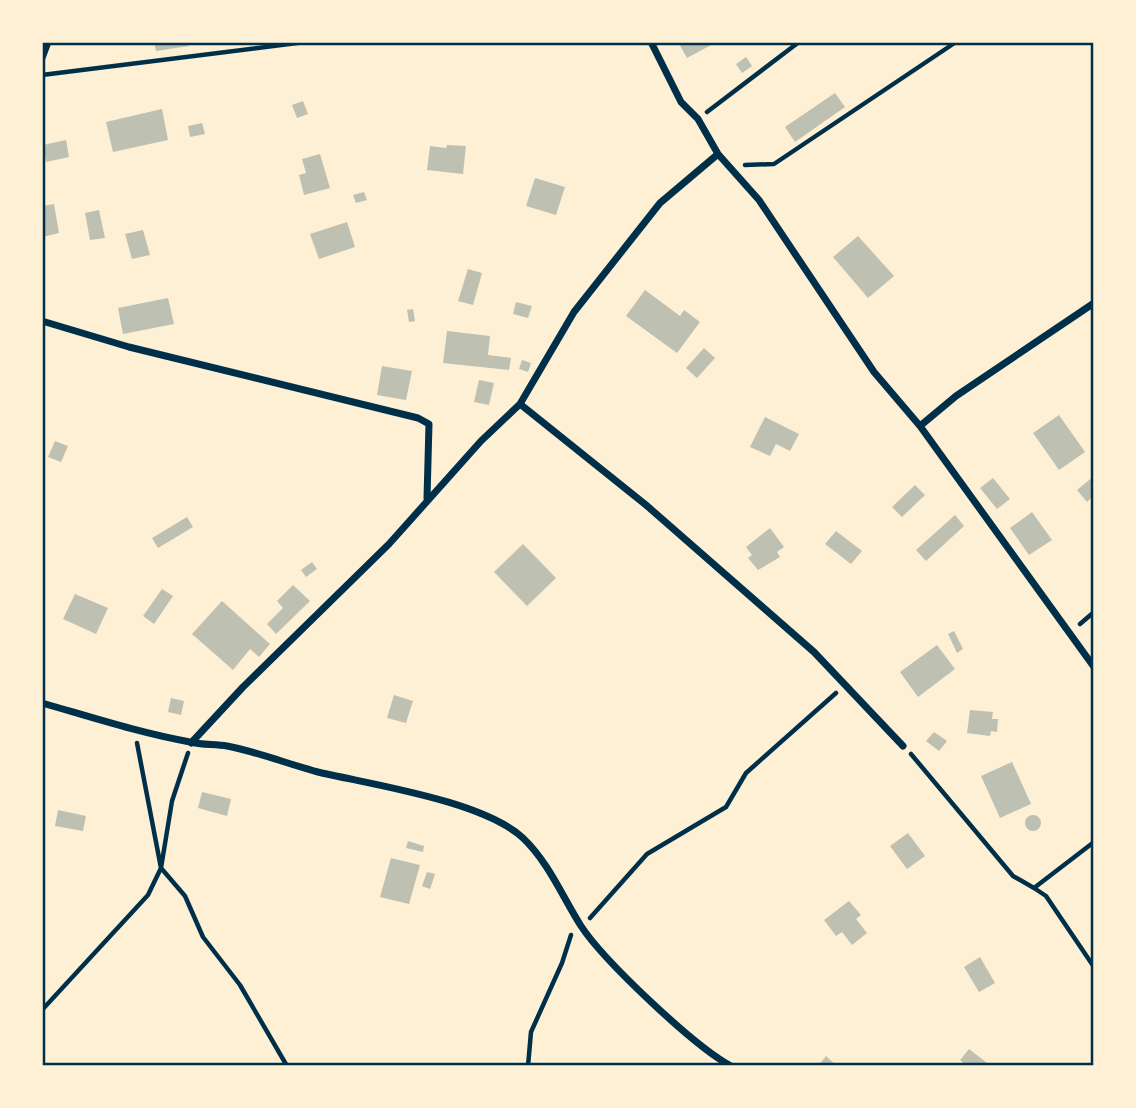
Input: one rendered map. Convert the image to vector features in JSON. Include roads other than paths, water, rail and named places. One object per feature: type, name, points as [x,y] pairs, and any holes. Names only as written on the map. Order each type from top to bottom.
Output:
[{"type":"street","points":[[42,58],[48,42]]},
{"type":"street","points":[[651,42],[681,102],[698,120],[718,155],[760,200],[874,372],[920,426],[1094,667]]},
{"type":"street","points":[[191,743],[243,687],[389,544],[427,499],[520,404],[574,312],[660,203],[718,155]]},
{"type":"street","points":[[920,426],[956,396],[1094,303]]},
{"type":"street","points":[[42,321],[128,347],[418,418],[429,424],[427,499]]},
{"type":"street","points":[[520,404],[646,505],[846,684],[903,746]]},
{"type":"street","points":[[42,703],[191,743],[226,746],[491,817],[522,837],[541,859],[582,928],[645,994],[717,1059],[731,1066]]}]
